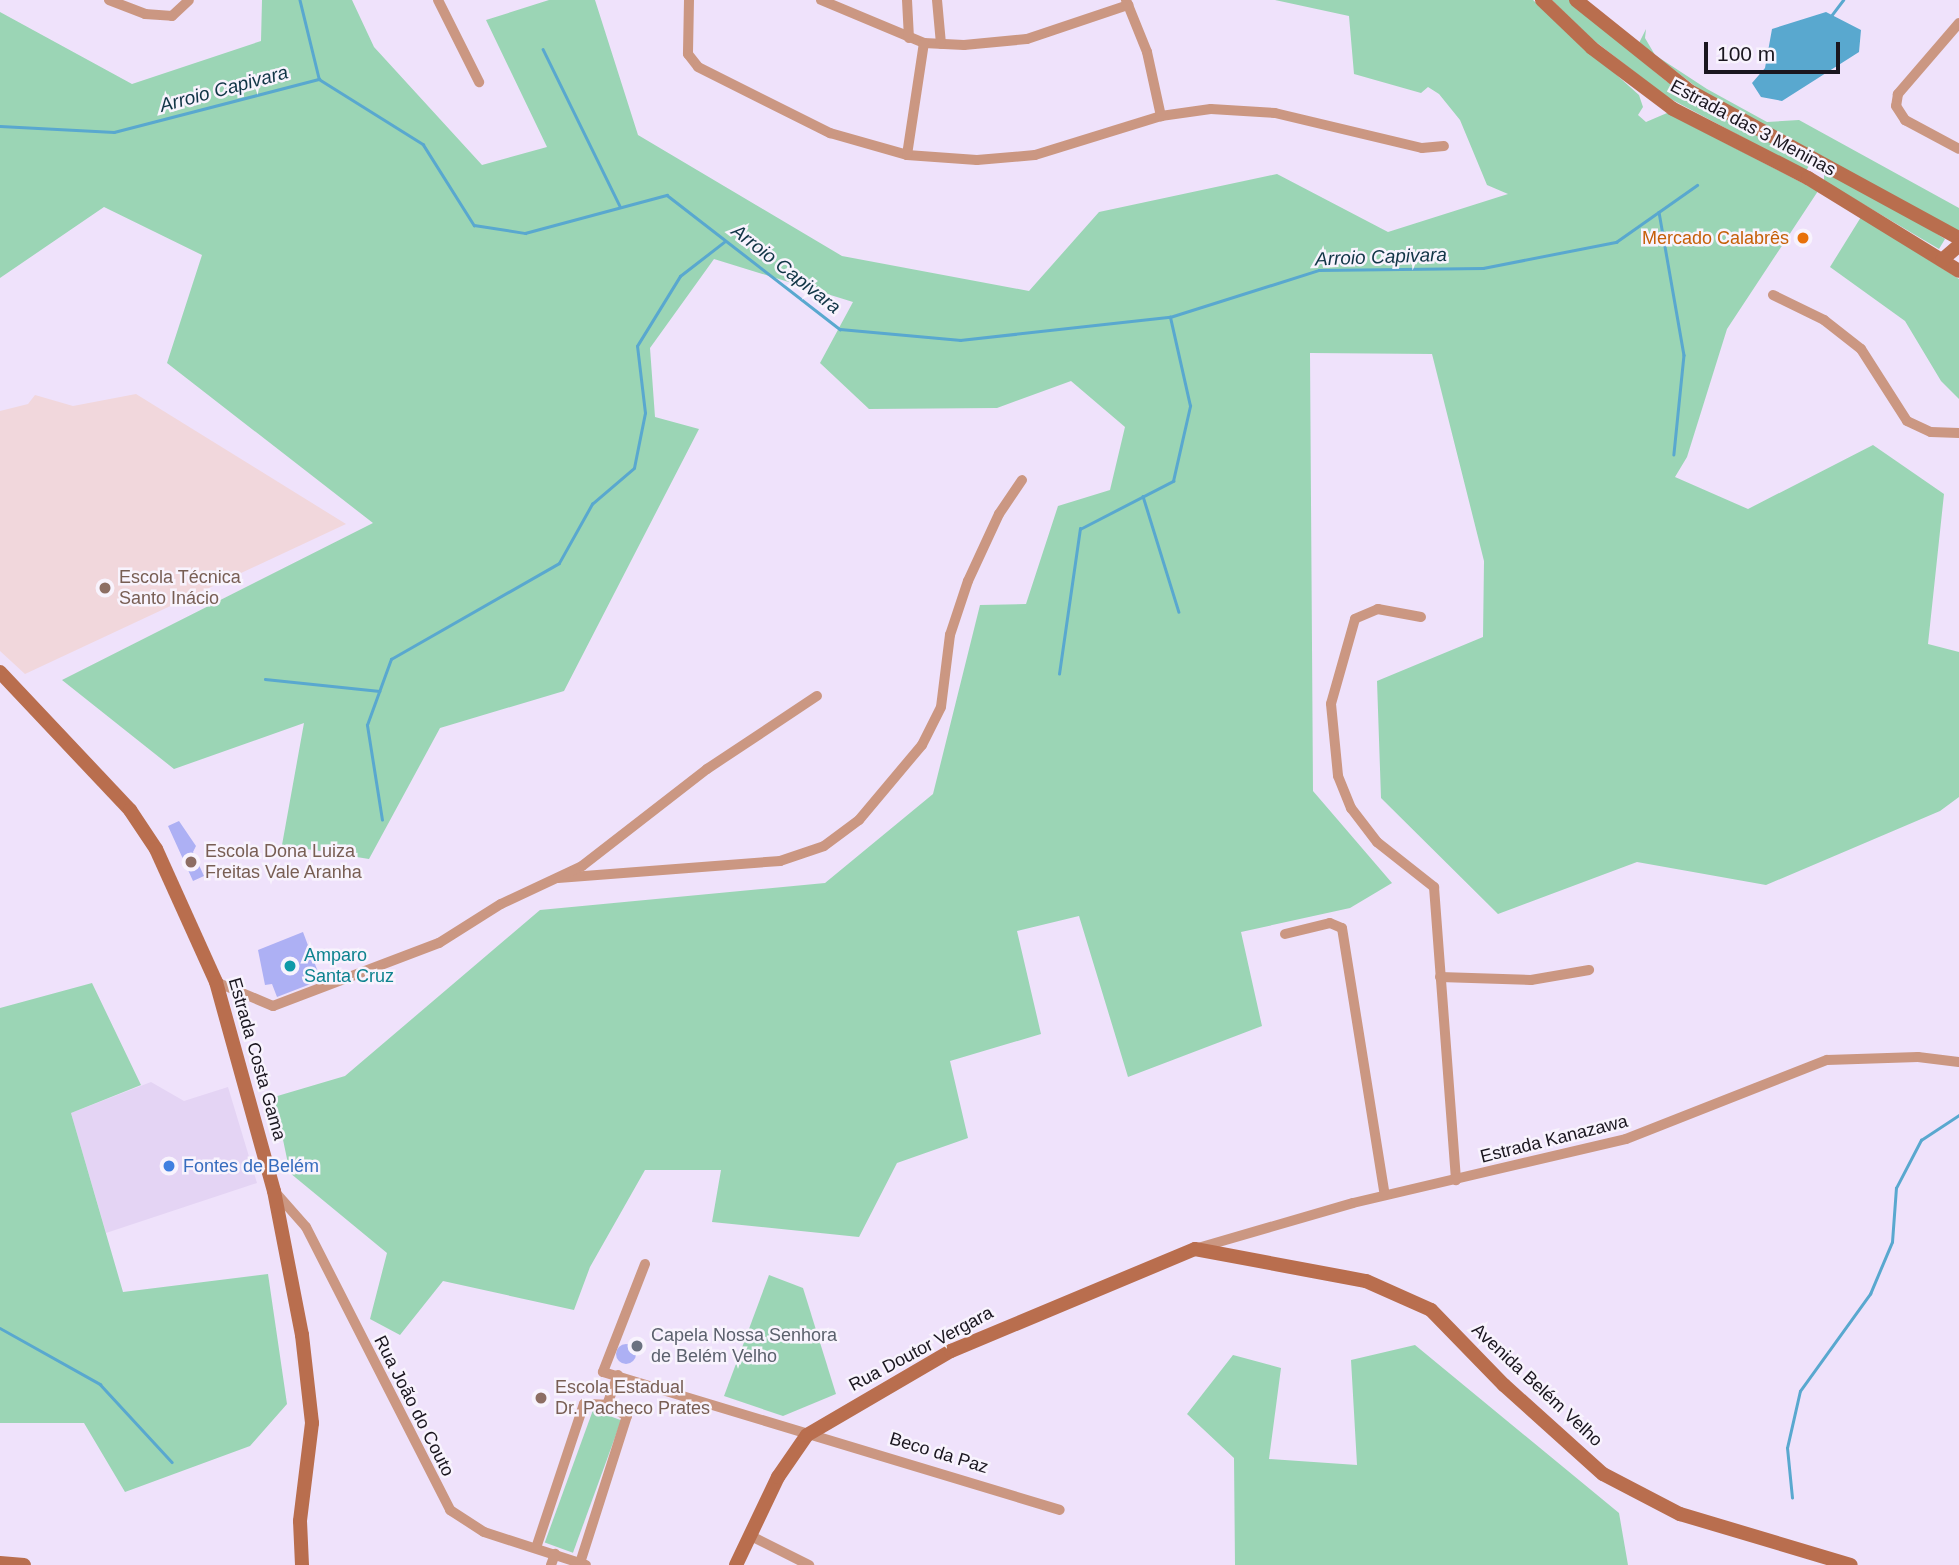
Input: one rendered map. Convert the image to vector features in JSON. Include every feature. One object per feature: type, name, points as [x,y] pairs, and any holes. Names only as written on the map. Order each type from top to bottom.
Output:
[{"type":"main road","name":"Estrada das 3 Meninas","points":[[1542,0],[1592,48],[1673,109],[1808,178],[1959,271]]},
{"type":"main road","name":"Estrada das 3 Meninas","points":[[1576,0],[1691,92],[1959,238]]},
{"type":"main road","points":[[1808,178],[1816,160]]},
{"type":"main road","points":[[1942,260],[1959,245]]},
{"type":"main road","name":"Estrada Costa Gama","points":[[0,672],[130,810],[156,849],[216,982],[274,1191],[302,1335],[312,1423],[300,1521],[302,1565]]},
{"type":"main road","name":"Rua Doutor Vergara","points":[[736,1565],[753,1537],[778,1477],[807,1435],[951,1351],[1195,1249]]},
{"type":"main road","name":"Avenida Belém Velho","points":[[1195,1249],[1366,1281],[1432,1310],[1504,1385],[1603,1474],[1680,1514],[1851,1565]]},
{"type":"main road","points":[[0,1563],[24,1565]]},
{"type":"street","points":[[108,0],[145,14],[172,16],[189,0]]},
{"type":"street","points":[[438,0],[478,82]]},
{"type":"street","points":[[689,0],[688,54],[698,67],[830,133],[907,155],[977,160],[1035,155],[1161,116],[1211,109],[1259,111],[1422,148],[1444,146]]},
{"type":"street","points":[[821,0],[909,38],[924,43],[941,44],[1027,40],[1127,2],[1149,60],[1161,116]]},
{"type":"street","points":[[907,0],[909,38]]},
{"type":"street","points":[[937,0],[941,44]]},
{"type":"street","points":[[1959,23],[1896,100],[1905,120],[1959,149]]},
{"type":"street","points":[[907,155],[924,43]]},
{"type":"street","points":[[1773,295],[1824,320],[1861,349],[1907,421],[1931,432],[1959,433]]},
{"type":"street","points":[[558,878],[780,861],[824,846],[859,820],[922,745],[941,707],[950,635],[968,581],[999,514],[1022,480]]},
{"type":"street","points":[[1421,617],[1378,609],[1354,619],[1331,704],[1338,776],[1351,808],[1377,842],[1434,887],[1456,1180]]},
{"type":"street","points":[[216,982],[263,1004],[286,1003],[439,943],[501,904],[583,866],[697,776],[817,696]]},
{"type":"street","points":[[1285,934],[1331,923],[1342,928],[1385,1195]]},
{"type":"street","points":[[1440,977],[1531,979],[1589,970]]},
{"type":"street","name":"Estrada Kanazawa","points":[[1195,1249],[1385,1195],[1626,1139],[1827,1060],[1918,1057],[1959,1062]]},
{"type":"street","name":"Rua João do Couto","points":[[274,1191],[306,1227],[450,1510],[484,1532],[583,1564]]},
{"type":"street","points":[[607,1405],[618,1375],[601,1367],[645,1264]]},
{"type":"street","name":"Beco da Paz","points":[[618,1375],[807,1435],[824,1435],[1060,1510]]},
{"type":"street","points":[[536,1548],[584,1404],[607,1405],[627,1416],[583,1564]]},
{"type":"street","points":[[753,1537],[809,1565]]},
{"type":"street","points":[[551,1565],[555,1554]]},
{"type":"shaded area","name":"Escola Técnica Santo Inácio","points":[[136,394],[346,524],[25,674],[0,651],[0,411],[28,404],[35,395],[73,406]]},
{"type":"shaded area","name":"Fontes de Belém","points":[[151,1082],[184,1101],[228,1087],[257,1183],[106,1233],[71,1113]]},
{"type":"green space","points":[[262,0],[352,0],[374,47],[482,165],[547,147],[486,20],[549,0],[595,0],[638,135],[842,256],[1029,291],[1099,212],[1277,174],[1388,232],[1508,194],[1487,185],[1460,120],[1439,94],[1428,87],[1421,93],[1354,74],[1349,16],[1275,0],[1533,0],[1639,95],[1643,107],[1638,115],[1646,122],[1667,113],[1818,191],[1727,329],[1687,457],[1675,477],[1748,509],[1873,445],[1944,494],[1928,644],[1959,652],[1959,797],[1940,811],[1766,885],[1637,862],[1498,914],[1381,798],[1377,681],[1483,637],[1484,561],[1432,354],[1310,353],[1313,791],[1392,883],[1350,908],[1241,932],[1262,1026],[1128,1077],[1079,916],[1017,931],[1041,1034],[950,1061],[968,1138],[897,1163],[859,1237],[712,1222],[721,1170],[645,1170],[590,1267],[574,1310],[443,1281],[400,1335],[370,1319],[387,1253],[290,1173],[274,1097],[345,1076],[540,910],[825,883],[933,794],[980,605],[1026,604],[1058,506],[1110,490],[1125,427],[1071,381],[997,408],[869,409],[820,363],[853,302],[714,259],[650,348],[655,417],[699,429],[564,691],[440,728],[369,859],[282,845],[304,723],[174,769],[62,680],[373,523],[167,363],[202,255],[104,207],[0,278],[0,12],[132,84],[261,41]]},
{"type":"green space","points":[[1552,0],[1569,0],[1666,81],[1811,162],[1806,171],[1667,97],[1592,39]]},
{"type":"green space","points":[[1646,29],[1645,38],[1655,55],[1707,89],[1767,122],[1799,120],[1959,208],[1959,231],[1708,96],[1639,43]]},
{"type":"green space","points":[[1824,170],[1895,207],[1945,239],[1939,249],[1824,181]]},
{"type":"green space","points":[[1861,217],[1959,279],[1959,399],[1941,381],[1905,321],[1830,267]]},
{"type":"green space","points":[[92,983],[141,1085],[71,1113],[123,1292],[268,1274],[287,1404],[250,1446],[125,1492],[84,1423],[0,1423],[0,1008]]},
{"type":"green space","points":[[769,1275],[803,1288],[836,1394],[783,1416],[724,1396]]},
{"type":"green space","points":[[1415,1345],[1619,1513],[1628,1565],[1235,1565],[1234,1458],[1187,1414],[1233,1355],[1281,1368],[1269,1459],[1357,1465],[1351,1360]]},
{"type":"green space","points":[[593,1410],[621,1420],[573,1553],[545,1542]]},
{"type":"water","points":[[1826,12],[1861,30],[1859,52],[1782,101],[1761,97],[1752,83],[1765,68],[1772,29]]},
{"type":"building","name":"Escola Dona Luiza Freitas Vale Aranha","points":[[179,821],[196,846],[193,852],[204,876],[193,881],[168,826]]},
{"type":"building","name":"Amparo Santa Cruz","points":[[303,932],[321,980],[277,997],[272,984],[265,985],[258,950]]},
{"type":"building","points":[[626,1344],[633,1347],[636,1354],[633,1361],[626,1364],[619,1361],[616,1354],[619,1347]]},
{"type":"waterway","points":[[300,0],[319,78]]},
{"type":"waterway","name":"Arroio Capivara","points":[[1831,16],[1843,0]]},
{"type":"waterway","points":[[543,49],[620,206]]},
{"type":"waterway","name":"Arroio Capivara","points":[[0,126],[114,132],[319,79],[423,144],[474,225],[525,233],[667,195],[840,329],[960,340],[1170,317],[1319,270],[1483,268],[1616,242],[1697,185]]},
{"type":"waterway","points":[[1659,212],[1684,355],[1674,454]]},
{"type":"waterway","points":[[382,820],[367,725],[391,659],[559,563],[592,504],[634,468],[645,413],[637,346],[680,276],[724,242]]},
{"type":"waterway","points":[[1059,674],[1080,529],[1173,481],[1190,406],[1170,317]]},
{"type":"waterway","points":[[1143,496],[1179,612]]},
{"type":"waterway","points":[[265,679],[379,691]]},
{"type":"waterway","points":[[1792,1498],[1787,1448],[1800,1391],[1870,1294],[1892,1242],[1896,1188],[1921,1140],[1959,1115]]},
{"type":"waterway","points":[[0,1328],[100,1384],[172,1462]]},
{"type":"place","name":"Mercado Calabrês","points":[[1803,238]]},
{"type":"place","name":"Escola Técnica Santo Inácio","points":[[105,588]]},
{"type":"place","name":"Escola Dona Luiza Freitas Vale Aranha","points":[[191,862]]},
{"type":"place","name":"Amparo Santa Cruz","points":[[290,966]]},
{"type":"place","name":"Fontes de Belém","points":[[169,1166]]},
{"type":"place","name":"Capela Nossa Senhora de Belém Velho","points":[[637,1346]]},
{"type":"place","name":"Escola Estadual Dr. Pacheco Prates","points":[[541,1398]]}]
